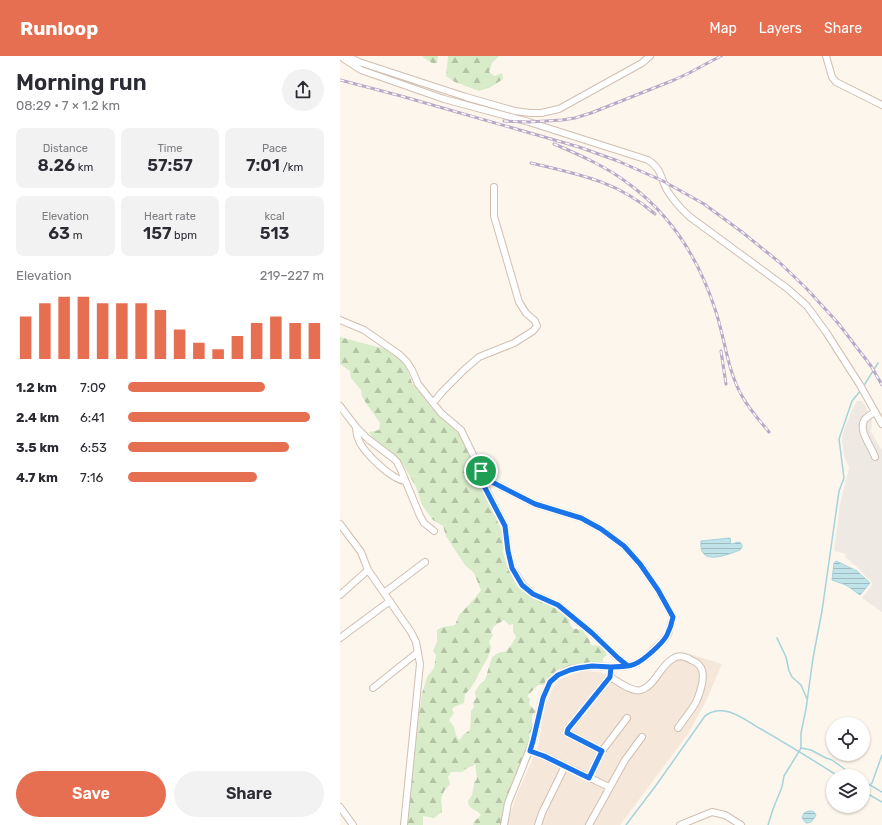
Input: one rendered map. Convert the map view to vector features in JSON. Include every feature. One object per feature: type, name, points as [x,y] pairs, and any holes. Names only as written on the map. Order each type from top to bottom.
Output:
[{"type":"street","points":[[341,56],[361,70],[444,99],[529,122],[648,160],[655,165],[666,189],[676,203],[690,217],[788,289],[807,306],[826,332],[860,385],[882,424]]},
{"type":"street","points":[[347,56],[359,62],[466,97],[515,111],[535,113],[559,109],[642,63],[650,56]]},
{"type":"street","points":[[826,56],[832,77],[836,82],[882,105]]},
{"type":"street","points":[[433,403],[460,373],[479,357],[514,343],[529,333],[536,326],[536,321],[526,313],[519,302],[494,216],[494,187]]},
{"type":"street","points":[[340,320],[364,330],[400,355],[407,362],[418,384],[440,413],[462,430],[481,471],[484,486],[505,526],[512,568],[522,585],[533,594],[558,605],[592,633],[628,666]]},
{"type":"street","points":[[340,406],[356,427],[368,439],[397,462],[420,516],[424,523],[434,531]]},
{"type":"street","points":[[875,412],[865,419],[862,426],[875,457]]},
{"type":"street","points":[[356,427],[356,436],[360,443],[378,465],[394,478],[400,481],[405,481]]},
{"type":"street","points":[[481,471],[490,481],[535,504],[581,518],[601,529],[624,546],[640,564],[658,590],[673,617],[668,634],[662,642],[636,664],[628,666],[592,666],[574,668],[558,675],[550,682],[543,698],[530,751],[508,803],[504,825]]},
{"type":"street","points":[[340,524],[361,552],[368,570],[411,632],[416,642],[420,664],[404,825]]},
{"type":"street","points":[[384,593],[425,562]]},
{"type":"street","points":[[340,595],[368,570]]},
{"type":"street","points":[[340,638],[390,601]]},
{"type":"street","points":[[373,688],[418,652]]},
{"type":"street","points":[[610,677],[634,690],[640,690],[648,686],[671,659],[683,656],[700,665],[704,678],[697,700],[678,728]]},
{"type":"street","points":[[602,751],[567,733],[568,729],[610,677],[611,667]]},
{"type":"street","points":[[589,778],[602,751],[627,718]]},
{"type":"street","points":[[588,825],[625,760],[642,737]]},
{"type":"street","points":[[530,751],[609,787]]},
{"type":"street","points":[[538,825],[564,766]]},
{"type":"street","points":[[340,807],[353,825]]},
{"type":"street","points":[[680,825],[712,812],[725,815],[741,825]]},
{"type":"shaded area","points":[[857,401],[862,401],[872,419],[871,432],[882,450],[882,612],[862,598],[873,584],[845,557],[846,554],[834,551],[840,504],[849,468],[844,456],[842,442],[843,433]]},
{"type":"shaded area","points":[[680,653],[690,654],[722,664],[706,701],[688,734],[620,825],[508,825],[510,814],[518,792],[538,747],[545,706],[553,688],[559,680],[573,673],[585,671],[597,672],[614,676],[631,687],[638,688],[644,685],[672,656]]},
{"type":"green space","points":[[423,56],[438,56],[437,63],[432,63]]},
{"type":"green space","points":[[448,56],[499,56],[492,63],[489,72],[495,76],[502,73],[503,79],[491,87],[479,91],[455,82],[446,76]]},
{"type":"green space","points":[[340,337],[385,349],[401,360],[407,369],[412,383],[431,407],[443,420],[451,425],[461,435],[476,469],[476,476],[502,531],[503,552],[507,566],[516,584],[520,589],[541,602],[557,608],[561,613],[565,614],[573,629],[582,630],[589,639],[591,645],[601,646],[607,655],[603,658],[603,664],[592,663],[557,670],[552,676],[546,679],[544,685],[538,685],[527,696],[530,699],[529,704],[536,711],[532,716],[532,728],[529,736],[530,741],[504,805],[502,821],[499,825],[473,825],[481,815],[468,804],[468,801],[472,795],[474,783],[477,779],[475,763],[473,766],[462,772],[451,772],[448,777],[450,784],[444,791],[441,799],[442,812],[434,818],[423,816],[423,825],[405,825],[422,694],[427,677],[434,668],[436,655],[433,651],[437,642],[437,630],[443,627],[455,625],[459,615],[481,590],[474,573],[465,565],[459,556],[446,536],[443,526],[433,520],[422,505],[416,487],[404,466],[399,459],[372,437],[369,432],[379,430],[380,423],[362,397],[361,390],[351,378],[350,371],[340,364]],"holes":[[[504,620],[509,625],[513,624],[513,631],[516,637],[506,651],[498,653],[492,657],[485,680],[480,684],[475,692],[476,698],[473,703],[474,707],[471,711],[470,730],[459,740],[454,727],[449,720],[454,713],[452,710],[454,707],[464,703],[465,694],[471,688],[488,657],[491,647],[489,642],[493,635],[491,632],[494,626]]]},
{"type":"water","points":[[730,538],[731,544],[739,542],[742,545],[740,550],[721,556],[709,557],[704,554],[701,549],[701,541]]},
{"type":"water","points":[[836,561],[857,571],[870,583],[860,595],[846,585],[832,580],[834,563]]},
{"type":"water","points":[[809,811],[815,813],[816,815],[811,822],[806,823],[802,818],[804,813]]},
{"type":"waterway","points":[[863,387],[878,363]]},
{"type":"waterway","points":[[768,825],[782,787],[784,776],[801,748],[801,733],[822,611],[839,491],[844,478],[839,439],[852,401],[861,390]]},
{"type":"waterway","points":[[777,638],[786,657],[789,671],[792,677],[801,685],[807,699]]},
{"type":"waterway","points":[[626,825],[705,716],[715,711],[730,712],[739,716],[827,769]]},
{"type":"waterway","points":[[801,748],[811,750],[832,760],[845,769]]},
{"type":"waterway","points":[[870,785],[882,755]]},
{"type":"waterway","points":[[870,785],[882,792]]},
{"type":"waterway","points":[[870,795],[882,802]]},
{"type":"railway","points":[[504,121],[529,122],[575,118],[674,80],[721,56]]},
{"type":"railway","points":[[340,80],[579,147],[618,161],[663,181],[704,204],[779,262],[806,288],[838,323],[871,366],[882,385]]},
{"type":"railway","points":[[554,144],[574,152],[621,178],[644,196],[658,210],[682,240],[701,273],[715,309],[737,386],[748,406],[769,432]]},
{"type":"railway","points":[[531,163],[581,175],[611,186],[641,203],[655,214]]},
{"type":"railway","points":[[721,351],[726,384]]},
{"type":"route","points":[[481,471],[484,486],[505,526],[512,568],[522,585],[533,594],[558,605],[592,633],[628,666],[592,666],[570,670],[558,675],[550,682],[543,698],[530,751],[544,756],[589,778],[602,751],[567,733],[568,729],[610,677],[611,667],[628,666],[636,664],[647,656],[668,634],[673,617],[658,590],[640,564],[624,546],[601,529],[581,518],[535,504],[490,481],[481,471]]}]
